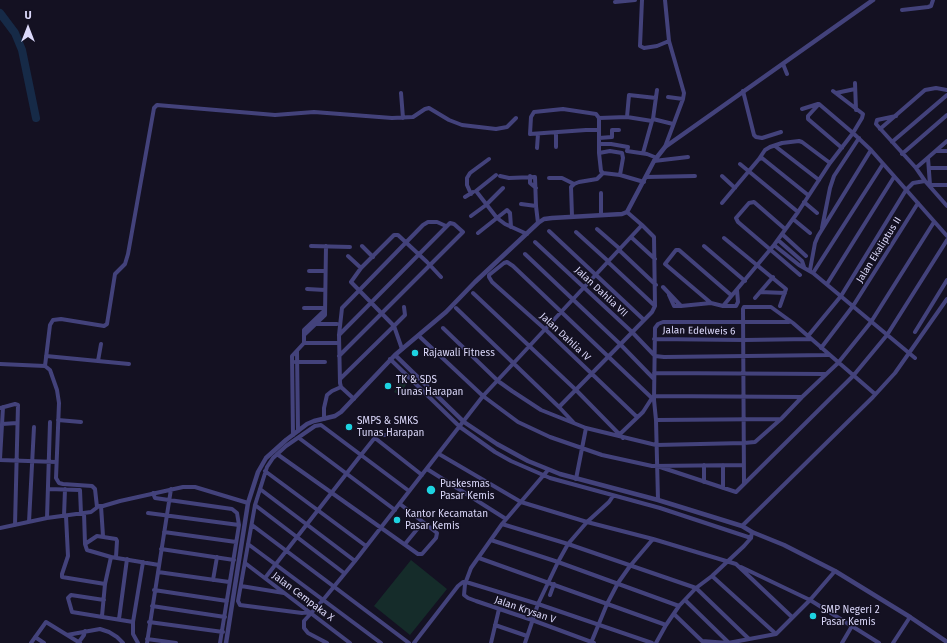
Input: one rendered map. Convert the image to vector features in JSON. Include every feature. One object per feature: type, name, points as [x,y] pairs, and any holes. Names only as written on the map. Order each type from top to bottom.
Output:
[{"type":"street","points":[[615,2],[635,0]]},
{"type":"street","points":[[642,0],[640,46],[644,48],[658,46],[669,41]]},
{"type":"street","points":[[665,0],[669,41],[682,87],[683,99],[665,147]]},
{"type":"street","points":[[629,214],[645,179],[656,159],[665,147],[873,0]]},
{"type":"street","points":[[902,10],[928,7],[933,0]]},
{"type":"street","points":[[783,64],[787,74]]},
{"type":"street","points":[[854,83],[856,110]]},
{"type":"street","points":[[880,129],[925,90],[936,88],[947,90]]},
{"type":"street","points":[[723,306],[778,240],[863,117],[863,114],[834,92],[855,89]]},
{"type":"street","points":[[644,154],[657,90]]},
{"type":"street","points":[[743,91],[754,135],[762,138],[781,132]]},
{"type":"street","points":[[401,93],[403,118]]},
{"type":"street","points":[[627,117],[628,95],[656,98]]},
{"type":"street","points":[[892,142],[947,95]]},
{"type":"street","points":[[668,97],[683,99]]},
{"type":"street","points":[[45,366],[50,325],[53,320],[61,319],[104,326],[107,324],[115,274],[125,264],[128,254],[154,108],[156,105],[162,104],[275,115],[314,112],[392,118],[415,117],[423,110],[429,108],[449,120],[462,125],[496,129],[507,127],[516,118]]},
{"type":"street","points":[[802,109],[819,104]]},
{"type":"street","points":[[819,104],[871,150],[947,236]]},
{"type":"street","points":[[819,104],[808,116],[808,119],[842,148]]},
{"type":"street","points":[[599,130],[530,134],[532,116],[537,112],[572,109],[596,114],[599,118],[600,169],[603,173]]},
{"type":"street","points":[[902,154],[947,115]]},
{"type":"street","points":[[896,116],[877,120],[876,124],[946,204]]},
{"type":"street","points":[[599,118],[627,117],[673,124]]},
{"type":"street","points":[[611,144],[612,130],[619,130]]},
{"type":"street","points":[[556,133],[556,147]]},
{"type":"street","points":[[537,148],[538,134]]},
{"type":"street","points":[[599,138],[612,137]]},
{"type":"street","points":[[821,230],[834,176],[859,138]]},
{"type":"street","points":[[916,168],[947,141]]},
{"type":"street","points":[[722,203],[765,150],[775,146],[792,142],[802,142],[830,163]]},
{"type":"street","points":[[599,144],[611,144],[628,147],[627,151],[644,154],[656,159],[688,157]]},
{"type":"street","points":[[775,146],[819,180]]},
{"type":"street","points":[[812,272],[815,243],[821,230],[871,150]]},
{"type":"street","points":[[599,153],[610,151],[622,153],[623,158],[620,175]]},
{"type":"street","points":[[935,151],[947,151]]},
{"type":"street","points":[[928,158],[930,185]]},
{"type":"street","points":[[471,194],[467,185],[467,178],[470,173],[489,159]]},
{"type":"street","points":[[759,159],[763,159],[808,195]]},
{"type":"street","points":[[740,164],[798,212]]},
{"type":"street","points":[[812,272],[883,164]]},
{"type":"street","points":[[929,168],[947,168]]},
{"type":"street","points":[[603,173],[645,179],[694,176]]},
{"type":"street","points":[[549,178],[562,178],[574,184],[597,179],[603,173]]},
{"type":"street","points":[[465,197],[498,175],[509,178],[530,176],[536,178],[536,206],[538,223]]},
{"type":"street","points":[[722,176],[735,188]]},
{"type":"street","points":[[827,284],[894,177]]},
{"type":"street","points":[[809,337],[841,296],[906,190],[913,183],[925,181]]},
{"type":"street","points":[[572,216],[571,187],[574,184]]},
{"type":"street","points":[[930,185],[947,185]]},
{"type":"street","points":[[471,216],[486,205],[503,188]]},
{"type":"street","points":[[476,191],[497,218],[505,224],[527,234]]},
{"type":"street","points":[[601,193],[601,215]]},
{"type":"street","points":[[785,229],[754,202],[749,203],[736,218],[738,222],[800,275]]},
{"type":"street","points":[[804,202],[817,213]]},
{"type":"street","name":"Jalan Ekaliptus II","points":[[821,348],[854,306],[918,203]]},
{"type":"street","points":[[521,204],[536,206]]},
{"type":"street","points":[[478,233],[506,210],[509,210],[511,215],[511,227]]},
{"type":"street","points":[[223,642],[234,571],[248,503],[258,472],[266,458],[310,422],[335,416],[341,412],[395,354],[446,312],[475,282],[538,223],[544,219],[572,216],[629,214],[642,224],[654,237],[656,285],[655,306],[652,312],[559,407]]},
{"type":"street","points":[[793,219],[810,233]]},
{"type":"street","points":[[354,399],[341,387],[339,335],[342,308],[426,223],[437,222],[446,226]]},
{"type":"street","points":[[443,328],[498,381],[541,410],[586,428],[656,446],[755,442],[781,419],[825,374],[838,363],[871,322],[934,222]]},
{"type":"street","points":[[339,335],[446,226],[453,223],[463,232],[383,314],[339,356]]},
{"type":"street","points":[[327,643],[312,636],[304,628],[304,621],[310,612],[323,600],[355,561],[483,396],[546,330],[642,224]]},
{"type":"street","points":[[597,229],[656,285]]},
{"type":"street","points":[[549,231],[644,320]]},
{"type":"street","points":[[576,232],[655,306]]},
{"type":"street","points":[[782,234],[806,256]]},
{"type":"street","points":[[402,349],[394,326],[351,281],[361,268],[395,235],[398,235],[441,277]]},
{"type":"street","points":[[631,237],[655,259]]},
{"type":"street","points":[[724,238],[786,289],[780,306]]},
{"type":"street","points":[[778,240],[802,261],[804,267]]},
{"type":"street","points":[[657,466],[736,492],[853,376],[887,335],[947,240]]},
{"type":"street","name":"Jalan Dahlia VII","points":[[535,242],[585,287],[655,356]]},
{"type":"street","points":[[774,245],[799,265],[812,272],[827,284],[915,358]]},
{"type":"street","points":[[311,246],[350,247]]},
{"type":"street","points":[[304,335],[325,315],[326,246]]},
{"type":"street","points":[[362,246],[373,257]]},
{"type":"street","points":[[704,246],[745,281]]},
{"type":"street","points":[[711,303],[665,264],[676,250],[679,250],[731,295]]},
{"type":"street","points":[[789,257],[793,253]]},
{"type":"street","points":[[525,254],[620,344],[654,379]]},
{"type":"street","points":[[348,256],[361,268]]},
{"type":"street","name":"Jalan Dahlia IV","points":[[561,312],[513,266],[506,262],[489,275],[490,279],[592,373],[637,417]]},
{"type":"street","points":[[309,271],[325,271]]},
{"type":"street","points":[[755,298],[773,277]]},
{"type":"street","points":[[915,332],[947,280]]},
{"type":"street","points":[[663,287],[668,293],[674,306],[711,303],[723,306],[734,306],[737,305],[738,302],[737,290]]},
{"type":"street","points":[[307,289],[325,290]]},
{"type":"street","points":[[760,292],[785,293]]},
{"type":"street","points":[[473,293],[576,390],[624,438]]},
{"type":"street","points":[[742,526],[895,373],[947,299]]},
{"type":"street","points":[[744,484],[743,308],[746,306],[771,307],[790,322],[794,323],[874,394]]},
{"type":"street","points":[[340,379],[405,315],[404,307]]},
{"type":"street","points":[[304,308],[325,309]]},
{"type":"street","points":[[456,308],[576,424]]},
{"type":"street","points":[[293,435],[295,362],[297,351],[304,343],[304,330],[325,309]]},
{"type":"street","points":[[561,312],[653,398],[744,396],[802,397]]},
{"type":"street","points":[[660,508],[656,420],[653,398],[655,328],[658,324],[663,322],[790,322]]},
{"type":"street","points":[[315,324],[337,324]]},
{"type":"street","points":[[420,337],[483,396],[518,422],[532,430],[581,449],[630,462],[657,466],[744,465]]},
{"type":"street","name":"Jalan Edelweis 6","points":[[654,339],[744,340],[809,337]]},
{"type":"street","points":[[304,343],[337,343]]},
{"type":"street","points":[[98,361],[102,344]]},
{"type":"street","points":[[395,354],[464,422],[497,444],[548,470],[742,526],[835,571],[910,617],[947,642]]},
{"type":"street","points":[[655,356],[829,355]]},
{"type":"street","points":[[46,356],[129,364]]},
{"type":"street","points":[[390,359],[460,427],[495,452],[528,469],[613,496],[660,508],[751,538]]},
{"type":"street","points":[[295,362],[324,362]]},
{"type":"street","points":[[295,362],[298,431]]},
{"type":"street","points":[[0,364],[45,366],[52,374],[57,390],[58,420],[56,478],[57,481],[63,484],[94,487],[99,507],[103,536]]},
{"type":"street","points":[[654,373],[825,374]]},
{"type":"street","points":[[324,419],[324,408],[327,395],[341,387]]},
{"type":"street","points":[[620,434],[643,412],[653,398]]},
{"type":"street","points":[[15,525],[16,460],[18,406],[15,404],[1,407],[2,424],[0,459],[16,460],[34,460],[56,462]]},
{"type":"street","points":[[656,420],[781,419]]},
{"type":"street","points":[[58,420],[82,422]]},
{"type":"street","points":[[47,518],[50,422]]},
{"type":"street","points":[[2,424],[17,423]]},
{"type":"street","points":[[310,612],[240,605],[238,601],[255,505],[265,471],[271,460],[315,426],[321,425],[409,491]]},
{"type":"street","points":[[29,522],[34,460],[34,427]]},
{"type":"street","points":[[576,479],[586,428]]},
{"type":"street","points":[[370,434],[376,436],[422,475]]},
{"type":"street","points":[[265,578],[296,536],[376,436],[389,435]]},
{"type":"street","points":[[299,438],[395,510]]},
{"type":"street","points":[[277,454],[418,554],[422,554],[436,538],[436,533],[400,504]]},
{"type":"street","points":[[439,454],[521,502],[587,522],[653,538],[736,564],[810,600],[879,643]]},
{"type":"street","points":[[704,465],[704,482]]},
{"type":"street","points":[[723,465],[723,488]]},
{"type":"street","points":[[426,469],[506,519]]},
{"type":"street","points":[[466,582],[471,568],[502,524],[548,470]]},
{"type":"street","points":[[265,471],[366,546]]},
{"type":"street","points":[[77,485],[80,487],[85,544],[87,550],[114,557],[159,565]]},
{"type":"street","points":[[0,528],[47,518],[83,514],[99,507],[171,489],[192,487],[248,503]]},
{"type":"street","points":[[48,489],[80,490]]},
{"type":"street","points":[[65,489],[65,516],[68,556],[62,577],[106,584]]},
{"type":"street","points":[[171,489],[147,641],[176,643]]},
{"type":"street","points":[[260,489],[307,523],[355,561]]},
{"type":"street","points":[[153,493],[155,498],[232,509],[237,513],[239,525],[234,571],[230,582],[227,601],[223,642]]},
{"type":"street","points":[[526,643],[532,620],[547,582],[568,544],[613,496]]},
{"type":"street","points":[[255,505],[344,573]]},
{"type":"street","points":[[148,514],[239,525]]},
{"type":"street","points":[[405,544],[423,522]]},
{"type":"street","points":[[502,524],[568,544],[696,588],[749,639]]},
{"type":"street","points":[[252,525],[409,643]]},
{"type":"street","points":[[164,532],[236,542]]},
{"type":"street","points":[[656,643],[679,606],[686,601],[696,588],[712,576],[744,546],[751,538],[752,532]]},
{"type":"street","points":[[85,544],[95,536],[103,536],[117,540],[114,557],[106,584],[102,616]]},
{"type":"street","points":[[592,643],[607,604],[618,583],[653,538]]},
{"type":"street","points":[[491,540],[618,583],[679,606]]},
{"type":"street","points":[[248,544],[381,643]]},
{"type":"street","points":[[161,549],[234,560]]},
{"type":"street","points":[[213,580],[217,557]]},
{"type":"street","points":[[479,558],[666,625]]},
{"type":"street","points":[[119,619],[127,559]]},
{"type":"street","points":[[138,643],[133,634],[133,622],[144,562]]},
{"type":"street","name":"Jalan Cempaka X","points":[[245,563],[350,643]]},
{"type":"street","points":[[736,564],[792,617]]},
{"type":"street","points":[[674,614],[702,642],[728,643],[776,634],[810,600],[835,571]]},
{"type":"street","points":[[158,572],[230,582]]},
{"type":"street","points":[[712,576],[776,634]]},
{"type":"street","points":[[414,643],[460,584],[466,582],[538,604],[652,643]]},
{"type":"street","name":"Jalan Krysan V","points":[[466,582],[464,592],[466,597],[592,643]]},
{"type":"street","points":[[550,595],[554,584]]},
{"type":"street","points":[[241,586],[284,593]]},
{"type":"street","points":[[154,590],[227,601]]},
{"type":"street","points":[[104,600],[71,595],[68,598],[72,612],[133,622]]},
{"type":"street","points":[[686,601],[728,643]]},
{"type":"street","points":[[152,606],[225,617]]},
{"type":"street","points":[[492,643],[499,609]]},
{"type":"street","points":[[893,643],[910,617]]},
{"type":"street","points":[[31,643],[46,622],[80,643],[86,631]]},
{"type":"street","points":[[149,622],[223,632]]},
{"type":"street","points":[[495,625],[527,636]]},
{"type":"street","points":[[842,643],[852,626]]},
{"type":"street","points":[[66,635],[100,629],[109,632],[123,643]]},
{"type":"street","points":[[35,637],[44,643]]},
{"type":"green space","points":[[401,379],[407,383],[400,395],[394,392]]},
{"type":"green space","points":[[411,560],[447,589],[410,635],[374,606]]},
{"type":"waterway","points":[[0,13],[15,33],[22,50],[36,118]]},
{"type":"place","name":"Rajawali Fitness","points":[[415,353]]},
{"type":"place","name":"TK & SDS Tunas Harapan","points":[[388,386]]},
{"type":"place","name":"SMPS & SMKS Tunas Harapan","points":[[349,427]]},
{"type":"place","name":"Puskesmas Pasar Kemis","points":[[431,490]]},
{"type":"place","name":"Kantor Kecamatan Pasar Kemis","points":[[397,520]]},
{"type":"place","name":"SMP Negeri 2 Pasar Kemis","points":[[813,616]]}]
